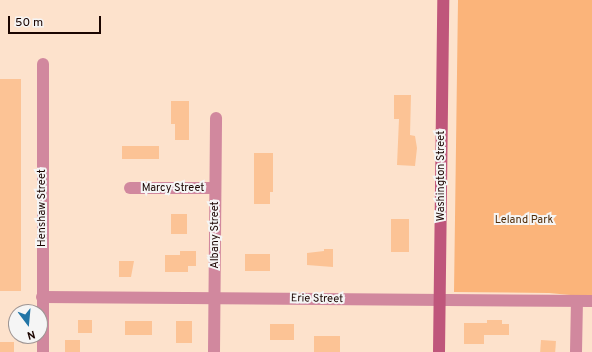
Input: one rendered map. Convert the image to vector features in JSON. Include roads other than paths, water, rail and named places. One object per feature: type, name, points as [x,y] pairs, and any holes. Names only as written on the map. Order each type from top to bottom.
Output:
[{"type":"main road","name":"Washington Street","points":[[440,352],[443,0]]},
{"type":"street","name":"Henshaw Street","points":[[43,64],[43,352]]},
{"type":"street","name":"Albany Street","points":[[214,352],[216,118]]},
{"type":"street","name":"Marcy Street","points":[[130,188],[216,188]]},
{"type":"street","name":"Erie Street","points":[[42,297],[592,301]]},
{"type":"street","points":[[576,352],[577,301]]},
{"type":"park label","name":"Leland Park","points":[[524,220]]}]
